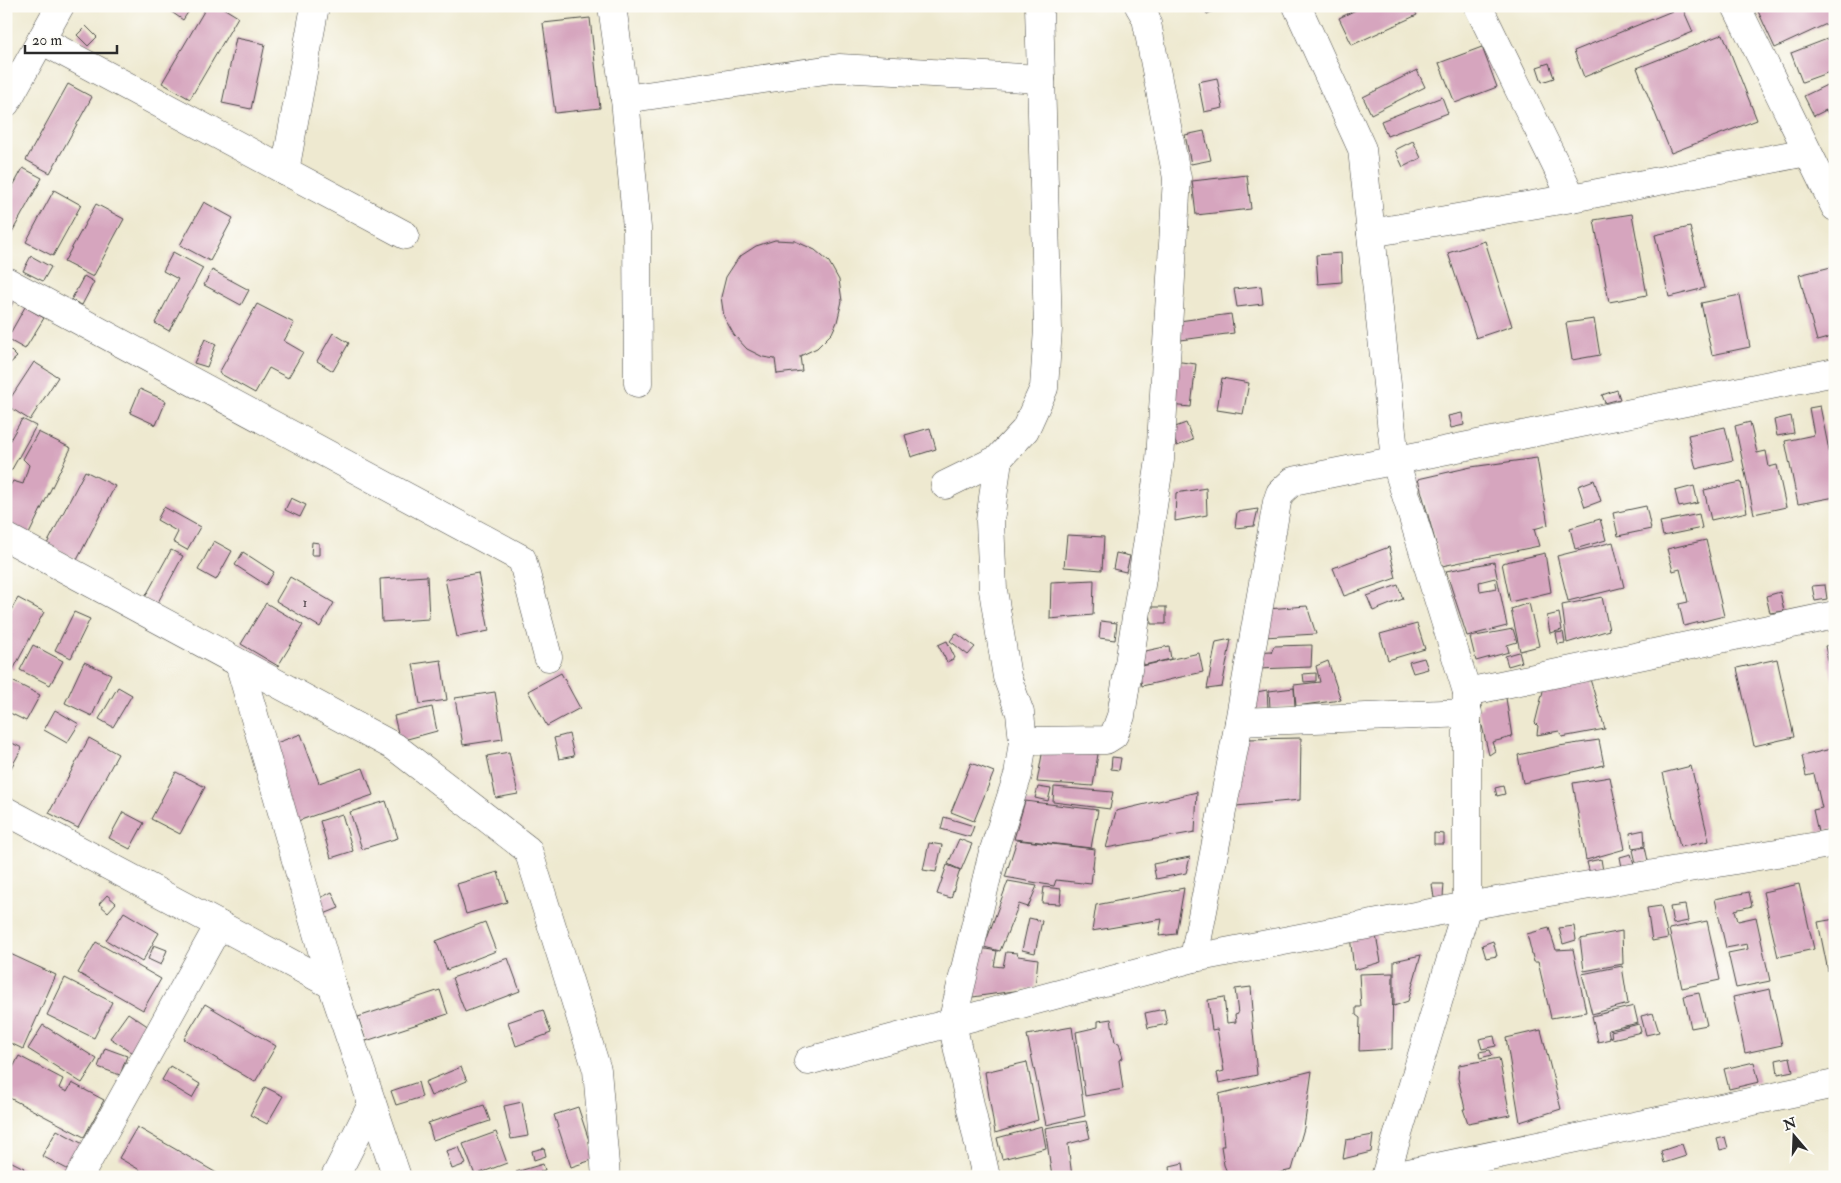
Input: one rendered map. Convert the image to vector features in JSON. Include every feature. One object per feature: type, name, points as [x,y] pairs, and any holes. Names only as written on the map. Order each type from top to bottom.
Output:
[{"type":"street","points":[[6,103],[60,6]]},
{"type":"street","points":[[284,171],[315,6]]},
{"type":"street","points":[[612,6],[625,99],[637,228],[638,383]]},
{"type":"street","points":[[945,485],[998,459],[1024,430],[1044,388],[1048,329],[1039,6]]},
{"type":"street","points":[[1023,741],[1106,740],[1114,736],[1121,716],[1160,460],[1178,178],[1146,18],[1139,6]]},
{"type":"street","points":[[1297,6],[1362,149],[1395,460],[1468,702],[1467,906],[1387,1177],[1835,1084]]},
{"type":"street","points":[[1478,6],[1572,198]]},
{"type":"street","points":[[1736,6],[1835,207]]},
{"type":"street","points":[[41,40],[405,235]]},
{"type":"street","points":[[625,99],[839,68],[1041,80]]},
{"type":"street","points":[[1371,233],[1572,198],[1807,152]]},
{"type":"street","points":[[6,281],[522,559],[548,657]]},
{"type":"street","points":[[1194,958],[1239,722],[1276,502],[1280,493],[1293,481],[1835,372]]},
{"type":"street","points":[[986,1177],[952,1023],[992,856],[1018,774],[1023,741],[1020,713],[1007,677],[993,590],[990,521],[998,459]]},
{"type":"street","points":[[6,536],[395,747],[528,850],[597,1070],[606,1177]]},
{"type":"street","points":[[1239,722],[1468,702],[1835,615]]},
{"type":"street","points":[[240,663],[332,985],[397,1177]]},
{"type":"street","points":[[10,821],[219,925],[332,985]]},
{"type":"street","points":[[808,1061],[1194,958],[1467,906],[1835,843]]},
{"type":"street","points":[[79,1177],[219,925]]},
{"type":"street","points":[[335,1177],[372,1104]]},
{"type":"building","points":[[163,6],[192,6],[183,20]]},
{"type":"building","points":[[207,6],[220,6],[238,17],[190,99],[162,83]]},
{"type":"building","points":[[1204,6],[1224,6],[1207,14]]},
{"type":"building","points":[[1364,6],[1412,6],[1417,15],[1352,45],[1339,18]]},
{"type":"building","points":[[1763,6],[1835,6],[1835,20],[1775,48],[1757,9]]},
{"type":"building","points":[[1682,7],[1693,32],[1584,77],[1574,51]]},
{"type":"building","points":[[590,18],[600,108],[555,113],[543,23]]},
{"type":"building","points":[[86,26],[97,37],[88,46],[77,35]]},
{"type":"building","points":[[1723,34],[1757,120],[1671,153],[1637,68]]},
{"type":"building","points":[[1835,36],[1835,70],[1802,82],[1791,53]]},
{"type":"building","points":[[236,38],[265,44],[251,109],[222,103]]},
{"type":"building","points":[[1482,47],[1497,87],[1455,103],[1439,63]]},
{"type":"building","points":[[1549,63],[1554,78],[1542,82],[1537,67]]},
{"type":"building","points":[[1417,70],[1425,87],[1371,114],[1363,97]]},
{"type":"building","points":[[1217,78],[1223,108],[1204,112],[1198,82]]},
{"type":"building","points":[[1835,81],[1835,128],[1826,110],[1814,116],[1804,96]]},
{"type":"building","points":[[68,84],[92,97],[50,173],[26,160]]},
{"type":"building","points":[[1442,97],[1448,113],[1387,136],[1381,121]]},
{"type":"building","points":[[1204,131],[1211,160],[1191,164],[1185,135]]},
{"type":"building","points":[[1413,141],[1421,158],[1403,167],[1395,150]]},
{"type":"building","points":[[23,168],[42,178],[6,243],[6,199]]},
{"type":"building","points":[[1247,175],[1251,209],[1196,215],[1192,181]]},
{"type":"building","points":[[54,190],[81,205],[53,256],[26,242]]},
{"type":"building","points":[[204,202],[233,218],[210,261],[180,245]]},
{"type":"building","points":[[96,204],[124,219],[93,277],[64,262]]},
{"type":"building","points":[[1632,214],[1647,295],[1609,302],[1594,220]]},
{"type":"building","points":[[1690,227],[1705,288],[1669,297],[1655,235]]},
{"type":"building","points":[[775,240],[795,241],[815,250],[829,262],[839,280],[842,301],[832,333],[817,348],[800,356],[802,371],[777,374],[775,359],[763,357],[747,349],[734,335],[724,317],[721,297],[726,277],[739,257],[756,246]]},
{"type":"building","points":[[1485,241],[1512,326],[1476,338],[1448,253]]},
{"type":"building","points":[[173,252],[203,268],[169,331],[155,323],[178,279],[163,271]]},
{"type":"building","points":[[1341,253],[1342,282],[1318,284],[1316,255]]},
{"type":"building","points":[[31,256],[51,267],[43,281],[23,271]]},
{"type":"building","points":[[1831,267],[1835,281],[1835,336],[1817,341],[1799,275]]},
{"type":"building","points":[[212,270],[249,290],[241,305],[204,285]]},
{"type":"building","points":[[84,276],[94,282],[82,305],[71,300]]},
{"type":"building","points":[[1261,286],[1263,304],[1237,307],[1234,289]]},
{"type":"building","points":[[1740,295],[1750,347],[1712,355],[1701,303]]},
{"type":"building","points":[[6,296],[14,299],[6,320]]},
{"type":"building","points":[[257,304],[294,323],[284,341],[303,352],[288,378],[269,368],[255,393],[219,373]]},
{"type":"building","points":[[25,307],[44,318],[25,349],[7,339]]},
{"type":"building","points":[[1231,314],[1234,333],[1181,340],[1179,321]]},
{"type":"building","points":[[1594,319],[1600,355],[1572,360],[1566,323]]},
{"type":"building","points":[[333,333],[349,343],[333,371],[317,361]]},
{"type":"building","points":[[205,339],[216,344],[207,367],[194,363]]},
{"type":"building","points":[[6,346],[17,357],[6,367]]},
{"type":"building","points":[[1174,361],[1196,364],[1191,407],[1169,405]]},
{"type":"building","points":[[34,362],[58,377],[30,420],[6,405]]},
{"type":"building","points":[[1222,378],[1249,383],[1243,414],[1217,410]]},
{"type":"building","points":[[140,389],[166,401],[156,425],[130,413]]},
{"type":"building","points":[[1617,390],[1620,399],[1605,403],[1602,395]]},
{"type":"building","points":[[1820,406],[1835,480],[1835,497],[1798,504],[1785,441],[1814,435],[1809,408]]},
{"type":"building","points":[[1462,413],[1464,425],[1451,428],[1448,416]]},
{"type":"building","points":[[1791,416],[1794,433],[1777,436],[1774,420]]},
{"type":"building","points":[[22,419],[36,426],[11,471],[6,469],[6,447]]},
{"type":"building","points":[[1750,422],[1757,453],[1766,451],[1769,467],[1777,465],[1786,507],[1754,514],[1735,426]]},
{"type":"building","points":[[1186,423],[1193,440],[1177,446],[1170,429]]},
{"type":"building","points":[[1725,427],[1733,460],[1696,469],[1688,435]]},
{"type":"building","points":[[930,428],[936,449],[911,457],[905,435]]},
{"type":"building","points":[[38,432],[71,448],[29,534],[6,522],[6,492],[13,481],[23,484],[29,465],[23,459]]},
{"type":"building","points":[[1537,458],[1548,525],[1534,529],[1539,546],[1442,566],[1418,479],[1471,467]]},
{"type":"building","points":[[85,471],[115,486],[77,560],[47,544]]},
{"type":"building","points":[[1594,480],[1601,501],[1585,507],[1578,486]]},
{"type":"building","points":[[1741,482],[1747,512],[1711,520],[1704,490]]},
{"type":"building","points":[[1694,486],[1698,503],[1679,507],[1675,491]]},
{"type":"building","points":[[1206,488],[1207,515],[1175,521],[1176,493]]},
{"type":"building","points":[[291,498],[306,505],[300,517],[285,510]]},
{"type":"building","points":[[1646,506],[1651,529],[1618,536],[1613,513]]},
{"type":"building","points":[[164,507],[200,527],[187,550],[173,542],[178,532],[157,520]]},
{"type":"building","points":[[1258,509],[1254,526],[1235,528],[1237,512]]},
{"type":"building","points":[[1699,514],[1702,528],[1663,536],[1660,522]]},
{"type":"building","points":[[1600,519],[1606,540],[1575,549],[1570,528]]},
{"type":"building","points":[[1067,535],[1104,537],[1102,570],[1064,567]]},
{"type":"building","points":[[1706,540],[1724,616],[1684,626],[1679,604],[1688,602],[1680,569],[1673,571],[1667,549]]},
{"type":"building","points":[[214,541],[232,551],[216,580],[198,570]]},
{"type":"building","points":[[312,542],[319,543],[319,555],[311,555]]},
{"type":"building","points":[[1613,542],[1624,587],[1568,601],[1557,556]]},
{"type":"building","points":[[1389,547],[1396,578],[1344,596],[1333,568]]},
{"type":"building","points":[[171,550],[183,556],[156,606],[144,599]]},
{"type":"building","points":[[243,552],[274,572],[266,585],[235,565]]},
{"type":"building","points":[[1116,553],[1130,556],[1126,572],[1113,569]]},
{"type":"building","points":[[1545,553],[1551,592],[1510,602],[1502,563]]},
{"type":"building","points":[[1494,562],[1507,626],[1467,636],[1446,571]],"holes":[[[1495,578],[1497,588],[1480,591],[1479,582]]]},
{"type":"building","points":[[478,573],[489,631],[457,637],[445,579]]},
{"type":"building","points":[[427,576],[429,619],[382,622],[380,579]]},
{"type":"building","points":[[290,577],[334,603],[320,627],[276,601]]},
{"type":"building","points":[[1094,580],[1093,615],[1050,619],[1051,582]]},
{"type":"building","points":[[1398,585],[1403,599],[1373,611],[1367,596]]},
{"type":"building","points":[[1825,585],[1827,599],[1815,601],[1812,586]]},
{"type":"building","points":[[1780,592],[1784,611],[1770,613],[1766,596]]},
{"type":"building","points":[[1602,597],[1609,630],[1567,643],[1562,605]]},
{"type":"building","points":[[18,598],[44,612],[13,670],[6,666],[6,619]]},
{"type":"building","points":[[266,603],[303,625],[278,666],[241,644]]},
{"type":"building","points":[[1529,603],[1539,646],[1520,651],[1511,609]]},
{"type":"building","points":[[1307,606],[1316,634],[1264,637],[1267,609]]},
{"type":"building","points":[[1150,607],[1166,607],[1166,624],[1151,624]]},
{"type":"building","points":[[74,612],[90,619],[71,658],[55,650]]},
{"type":"building","points":[[1559,613],[1562,630],[1550,633],[1547,616]]},
{"type":"building","points":[[1101,621],[1117,623],[1115,640],[1099,638]]},
{"type":"building","points":[[1417,624],[1425,649],[1388,660],[1380,634]]},
{"type":"building","points":[[1513,629],[1517,642],[1507,645],[1509,652],[1476,661],[1470,637]]},
{"type":"building","points":[[1563,632],[1565,643],[1558,644],[1556,633]]},
{"type":"building","points":[[956,633],[975,647],[968,655],[950,641]]},
{"type":"building","points":[[1231,639],[1222,687],[1207,689],[1216,642]]},
{"type":"building","points":[[947,641],[955,658],[947,662],[938,645]]},
{"type":"building","points":[[1835,644],[1835,685],[1834,686],[1825,646]]},
{"type":"building","points":[[33,645],[63,661],[50,685],[20,670]]},
{"type":"building","points":[[1312,645],[1311,667],[1258,669],[1256,652],[1271,651],[1271,653],[1274,646]]},
{"type":"building","points":[[1169,646],[1171,659],[1144,665],[1141,652]]},
{"type":"building","points":[[1519,652],[1522,662],[1508,666],[1505,656]]},
{"type":"building","points":[[1199,653],[1203,672],[1142,686],[1138,667]]},
{"type":"building","points":[[1424,658],[1428,669],[1413,673],[1409,662]]},
{"type":"building","points":[[1777,659],[1794,737],[1754,746],[1737,668]]},
{"type":"building","points":[[441,660],[447,700],[420,704],[413,664]]},
{"type":"building","points":[[1328,661],[1341,700],[1296,706],[1294,685],[1320,682],[1316,666]]},
{"type":"building","points":[[84,662],[111,674],[92,716],[65,703]]},
{"type":"building","points":[[561,673],[580,708],[547,726],[528,691]]},
{"type":"building","points":[[1316,673],[1316,681],[1304,682],[1303,674]]},
{"type":"building","points":[[8,679],[40,695],[26,721],[6,711],[6,682]]},
{"type":"building","points":[[1590,679],[1605,729],[1562,737],[1559,731],[1537,735],[1538,726],[1535,723],[1544,687]]},
{"type":"building","points":[[118,687],[132,695],[113,727],[99,719]]},
{"type":"building","points":[[1294,688],[1295,707],[1270,708],[1269,691]]},
{"type":"building","points":[[1267,690],[1268,708],[1254,709],[1257,692]]},
{"type":"building","points":[[495,692],[503,739],[463,745],[455,698]]},
{"type":"building","points":[[1506,698],[1512,737],[1492,742],[1495,751],[1489,755],[1478,709],[1482,707],[1482,703]]},
{"type":"building","points":[[432,707],[437,731],[400,741],[394,716]]},
{"type":"building","points":[[55,710],[79,724],[67,743],[44,730]]},
{"type":"building","points":[[301,734],[319,783],[363,768],[373,795],[292,823],[265,747]]},
{"type":"building","points":[[569,734],[574,756],[559,759],[554,738]]},
{"type":"building","points":[[89,738],[118,754],[78,828],[49,813]]},
{"type":"building","points":[[1301,738],[1300,800],[1236,806],[1246,739]]},
{"type":"building","points":[[1599,740],[1604,765],[1523,783],[1518,755]]},
{"type":"building","points":[[8,741],[22,748],[6,777],[6,744]]},
{"type":"building","points":[[1835,748],[1835,828],[1818,832],[1813,810],[1822,808],[1814,774],[1806,776],[1802,756]]},
{"type":"building","points":[[1043,749],[1098,754],[1093,786],[1037,782]]},
{"type":"building","points":[[509,752],[518,794],[496,798],[487,756]]},
{"type":"building","points":[[1112,757],[1121,758],[1119,770],[1111,769]]},
{"type":"building","points":[[971,763],[994,772],[974,821],[951,812]]},
{"type":"building","points":[[1691,766],[1709,841],[1680,847],[1663,773]]},
{"type":"building","points":[[176,772],[205,787],[180,834],[151,819]]},
{"type":"building","points":[[1610,777],[1625,849],[1586,860],[1573,783]]},
{"type":"building","points":[[1503,786],[1505,794],[1497,796],[1495,788]]},
{"type":"building","points":[[1038,787],[1051,789],[1048,801],[1035,798]]},
{"type":"building","points":[[1054,787],[1113,792],[1110,809],[1053,802]]},
{"type":"building","points":[[1197,792],[1195,832],[1106,848],[1116,811]]},
{"type":"building","points":[[386,801],[398,838],[362,849],[350,812]]},
{"type":"building","points":[[1025,801],[1098,810],[1091,848],[1014,839]]},
{"type":"building","points":[[123,812],[144,823],[130,849],[109,838]]},
{"type":"building","points":[[342,814],[353,851],[331,858],[320,821]]},
{"type":"building","points":[[944,817],[974,826],[970,837],[941,829]]},
{"type":"building","points":[[1644,830],[1645,846],[1632,848],[1630,833]]},
{"type":"building","points":[[1434,833],[1444,834],[1444,844],[1434,844]]},
{"type":"building","points":[[959,839],[972,844],[961,870],[948,864]]},
{"type":"building","points":[[1017,840],[1095,849],[1091,884],[1056,880],[1054,886],[1005,877]]},
{"type":"building","points":[[929,843],[942,845],[936,872],[923,870]]},
{"type":"building","points":[[1645,847],[1648,861],[1636,863],[1633,850]]},
{"type":"building","points":[[1631,854],[1634,864],[1622,867],[1620,857]]},
{"type":"building","points":[[1190,857],[1186,873],[1156,879],[1153,864]]},
{"type":"building","points":[[1601,859],[1603,871],[1590,874],[1587,862]]},
{"type":"building","points":[[947,865],[960,870],[951,898],[937,894]]},
{"type":"building","points":[[498,872],[507,902],[466,914],[457,884]]},
{"type":"building","points":[[1008,881],[1037,886],[1028,907],[1019,904],[1000,951],[984,947]]},
{"type":"building","points":[[1432,884],[1444,884],[1443,897],[1434,898]]},
{"type":"building","points":[[1799,884],[1814,949],[1778,957],[1763,892]]},
{"type":"building","points":[[1044,887],[1061,889],[1060,904],[1042,903]]},
{"type":"building","points":[[1184,888],[1176,934],[1159,936],[1162,919],[1092,931],[1096,905]]},
{"type":"building","points":[[332,892],[339,908],[324,914],[318,899]]},
{"type":"building","points":[[1749,892],[1752,906],[1735,910],[1738,921],[1756,917],[1770,981],[1736,988],[1728,953],[1748,949],[1747,944],[1726,948],[1715,899]]},
{"type":"building","points":[[107,895],[116,903],[108,912],[99,904]]},
{"type":"building","points":[[1685,905],[1688,921],[1673,924],[1670,907]]},
{"type":"building","points":[[1661,906],[1668,938],[1652,941],[1647,908]]},
{"type":"building","points":[[124,912],[159,933],[142,962],[106,940]]},
{"type":"building","points":[[1029,918],[1042,921],[1035,953],[1022,950]]},
{"type":"building","points":[[1835,919],[1835,969],[1828,971],[1818,922]]},
{"type":"building","points":[[1707,921],[1720,980],[1682,988],[1669,929]]},
{"type":"building","points":[[485,922],[496,951],[447,970],[436,941]]},
{"type":"building","points":[[1574,926],[1576,940],[1563,944],[1559,928]]},
{"type":"building","points":[[1549,928],[1556,950],[1573,949],[1586,1012],[1551,1018],[1538,962],[1534,962],[1527,934]]},
{"type":"building","points":[[1375,930],[1381,962],[1354,970],[1350,936]]},
{"type":"building","points":[[1622,931],[1623,964],[1584,971],[1580,939]]},
{"type":"building","points":[[1493,941],[1497,956],[1486,958],[1482,945]]},
{"type":"building","points":[[96,942],[161,979],[143,1010],[78,973]]},
{"type":"building","points":[[154,945],[167,950],[161,965],[148,959]]},
{"type":"building","points":[[980,948],[997,951],[994,966],[1003,967],[1006,952],[1038,959],[1035,988],[966,998]]},
{"type":"building","points":[[6,952],[56,975],[23,1049],[6,1041]]},
{"type":"building","points":[[1421,955],[1408,1001],[1394,1006],[1394,961]]},
{"type":"building","points":[[508,958],[520,991],[465,1012],[452,978]]},
{"type":"building","points":[[1622,966],[1628,1004],[1592,1014],[1582,974]]},
{"type":"building","points":[[1393,973],[1392,1049],[1359,1051],[1360,1018],[1356,1015],[1356,1007],[1361,1007],[1359,974]]},
{"type":"building","points":[[65,978],[112,1002],[94,1038],[47,1015]]},
{"type":"building","points":[[1251,987],[1253,1010],[1251,1011],[1257,1075],[1219,1083],[1217,1073],[1224,1071],[1217,1029],[1212,1030],[1208,1000],[1224,997],[1227,1023],[1236,1022],[1235,1015],[1238,1014],[1235,989]]},
{"type":"building","points":[[1770,989],[1782,1045],[1745,1053],[1733,997]]},
{"type":"building","points":[[440,990],[448,1014],[366,1041],[358,1017]]},
{"type":"building","points":[[1699,993],[1707,1025],[1691,1028],[1684,996]]},
{"type":"building","points":[[205,1004],[276,1046],[255,1082],[184,1039]]},
{"type":"building","points":[[1634,1006],[1638,1023],[1608,1030],[1610,1039],[1598,1042],[1592,1016]]},
{"type":"building","points":[[1164,1009],[1167,1024],[1148,1028],[1145,1013]]},
{"type":"building","points":[[543,1010],[551,1033],[516,1046],[508,1022]]},
{"type":"building","points":[[128,1013],[152,1029],[135,1054],[110,1038]]},
{"type":"building","points":[[1653,1013],[1659,1032],[1646,1035],[1641,1016]]},
{"type":"building","points":[[1111,1019],[1115,1042],[1119,1043],[1123,1058],[1119,1060],[1123,1089],[1085,1096],[1076,1032],[1098,1027],[1098,1021]]},
{"type":"building","points":[[1639,1024],[1641,1032],[1612,1039],[1611,1031]]},
{"type":"building","points":[[43,1025],[97,1059],[82,1083],[28,1049]]},
{"type":"building","points":[[1072,1027],[1085,1116],[1046,1125],[1027,1035]]},
{"type":"building","points":[[1541,1030],[1561,1109],[1520,1122],[1506,1038]]},
{"type":"building","points":[[1494,1036],[1496,1046],[1482,1049],[1479,1039]]},
{"type":"building","points":[[105,1048],[127,1056],[120,1075],[98,1067]]},
{"type":"building","points":[[1490,1050],[1492,1055],[1480,1058],[1479,1052]]},
{"type":"building","points":[[19,1056],[63,1079],[59,1088],[67,1092],[72,1083],[104,1100],[84,1137],[6,1096],[6,1081]]},
{"type":"building","points":[[1790,1057],[1793,1071],[1778,1074],[1776,1060]]},
{"type":"building","points":[[1499,1058],[1510,1115],[1468,1123],[1463,1109],[1465,1109],[1458,1078],[1459,1065]]},
{"type":"building","points":[[1027,1062],[1038,1120],[995,1133],[985,1072]]},
{"type":"building","points":[[1754,1062],[1759,1082],[1729,1089],[1724,1069]]},
{"type":"building","points":[[170,1066],[200,1084],[192,1098],[162,1080]]},
{"type":"building","points":[[461,1067],[467,1081],[431,1096],[425,1082]]},
{"type":"building","points":[[1312,1071],[1304,1128],[1292,1170],[1261,1177],[1229,1177],[1224,1165],[1221,1146],[1224,1146],[1219,1094]]},
{"type":"building","points":[[418,1082],[422,1097],[396,1105],[391,1091]]},
{"type":"building","points":[[265,1087],[283,1096],[267,1124],[250,1115]]},
{"type":"building","points":[[522,1102],[528,1136],[511,1139],[504,1106]]},
{"type":"building","points":[[484,1105],[490,1121],[433,1140],[428,1123]]},
{"type":"building","points":[[578,1107],[595,1159],[571,1167],[554,1115]]},
{"type":"building","points":[[1086,1121],[1090,1138],[1068,1144],[1072,1177],[1052,1177],[1045,1128]]},
{"type":"building","points":[[1042,1126],[1046,1148],[1002,1159],[997,1138]]},
{"type":"building","points":[[137,1127],[220,1175],[219,1177],[152,1177],[119,1158]]},
{"type":"building","points":[[57,1130],[83,1144],[69,1170],[42,1156]]},
{"type":"building","points":[[496,1132],[507,1163],[475,1175],[463,1144]]},
{"type":"building","points":[[1373,1135],[1371,1152],[1343,1159],[1346,1140]]},
{"type":"building","points":[[1725,1137],[1728,1148],[1720,1150],[1717,1139]]},
{"type":"building","points":[[1682,1144],[1686,1156],[1664,1163],[1661,1151]]},
{"type":"building","points":[[459,1147],[466,1164],[452,1169],[446,1151]]},
{"type":"building","points":[[544,1148],[546,1156],[534,1160],[532,1151]]},
{"type":"building","points":[[6,1159],[24,1168],[19,1177],[6,1177]]},
{"type":"building","points":[[1183,1163],[1185,1177],[1171,1177],[1170,1166]]},
{"type":"building","points":[[543,1164],[545,1170],[518,1177],[516,1172]]}]
